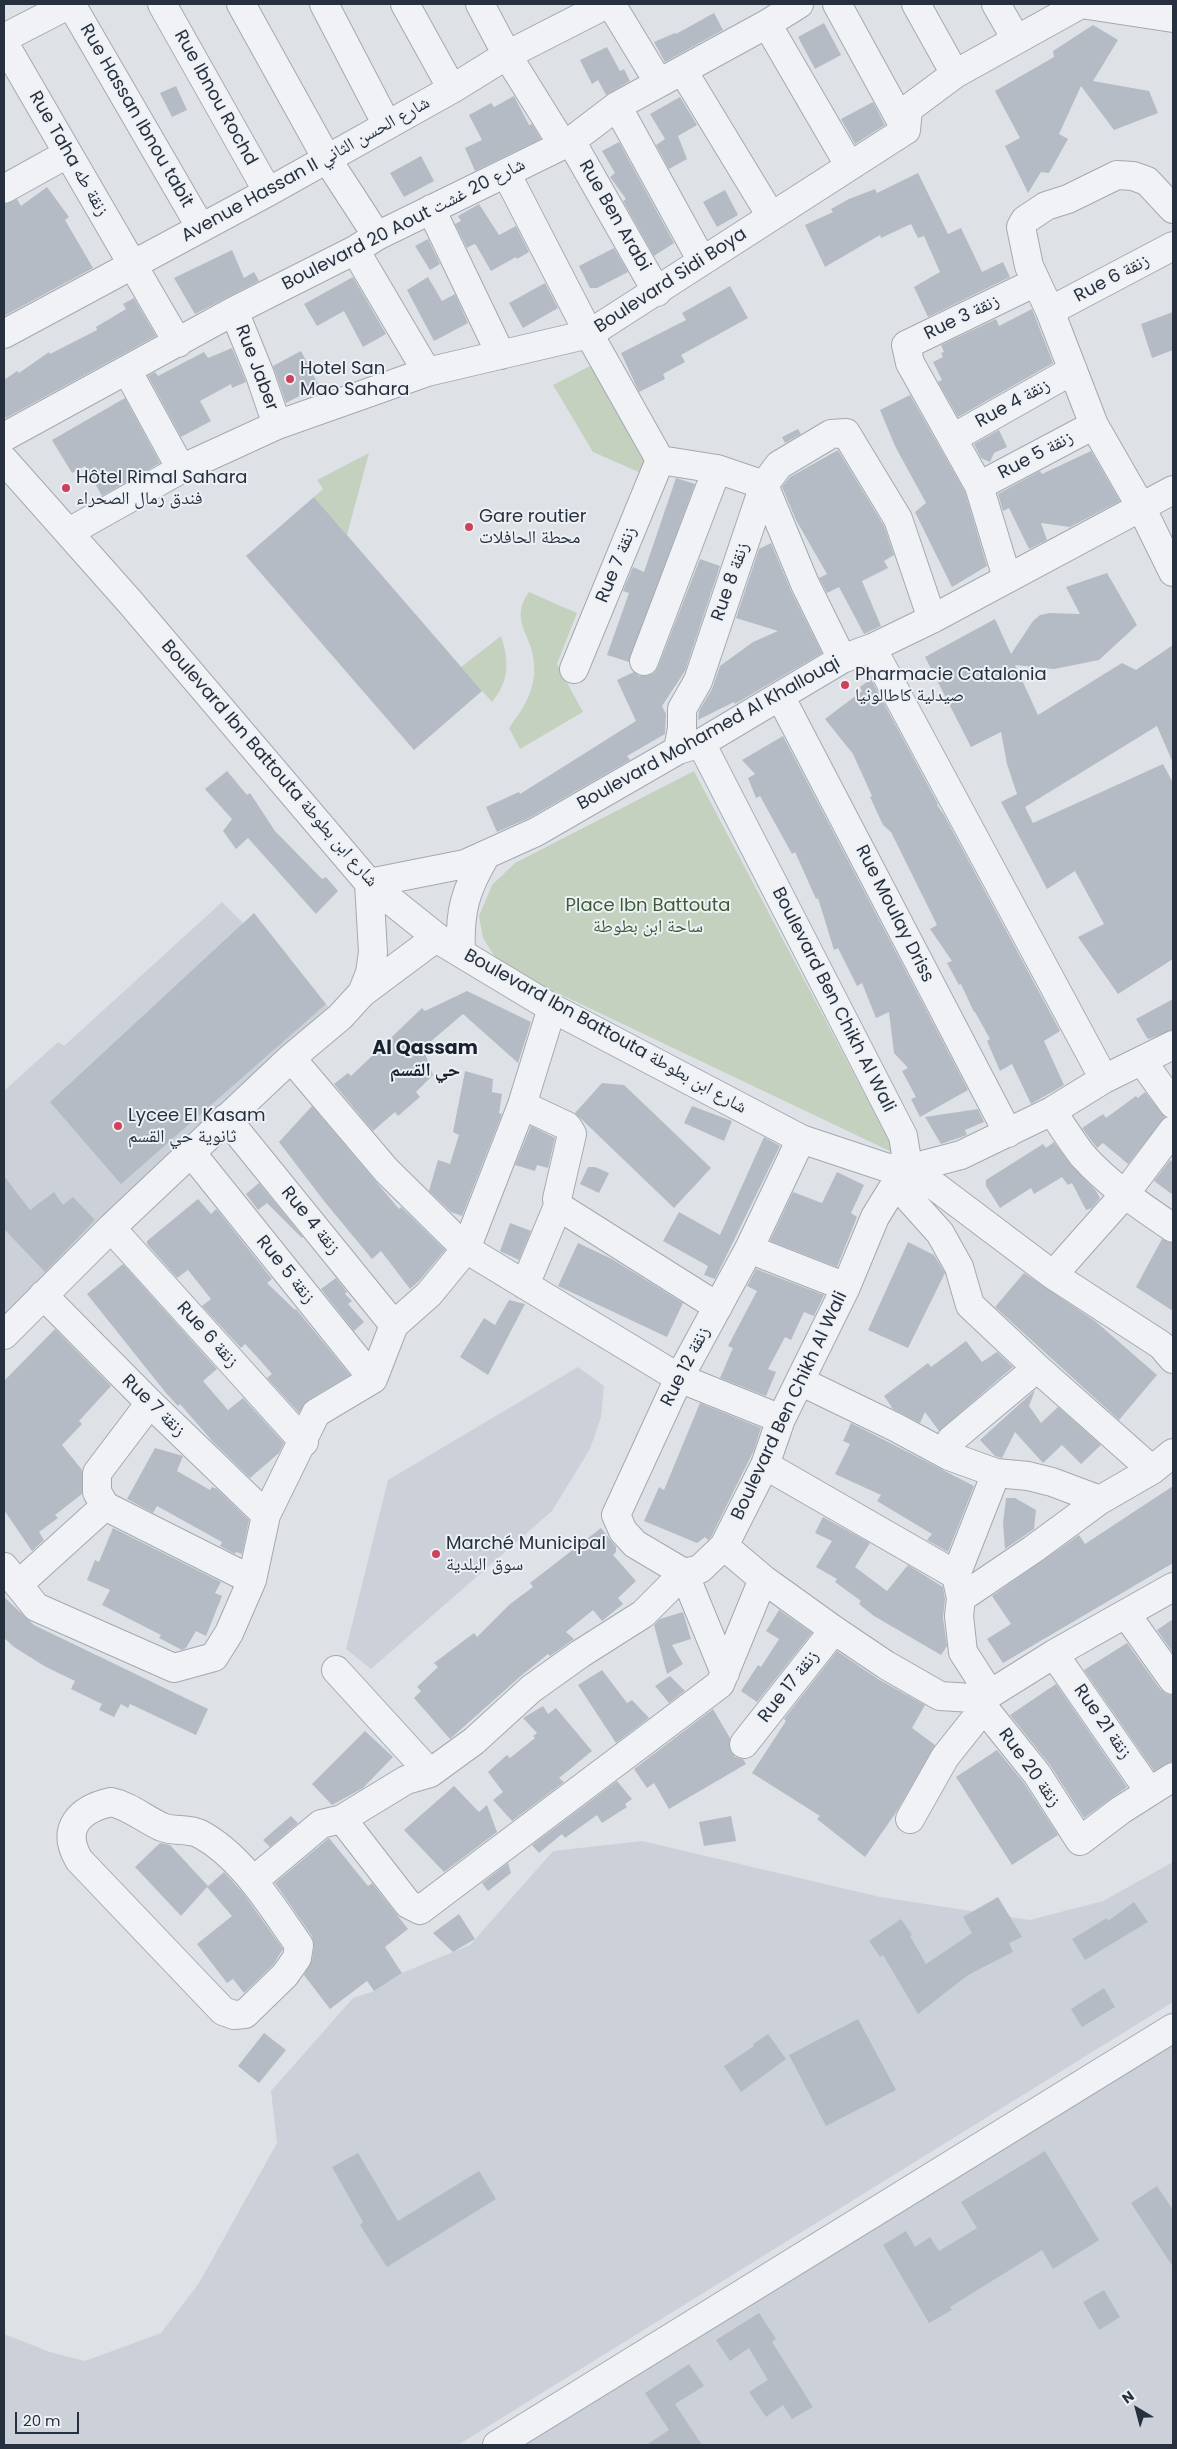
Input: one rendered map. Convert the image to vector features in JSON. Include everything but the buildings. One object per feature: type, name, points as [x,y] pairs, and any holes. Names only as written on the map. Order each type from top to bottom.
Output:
[{"type":"street","points":[[4,38],[70,4]]},
{"type":"street","name":"Rue Hassan Ibnou tabit","points":[[70,4],[201,228]]},
{"type":"street","name":"Rue Ibnou Rochd","points":[[162,4],[268,192]]},
{"type":"street","points":[[241,4],[327,159],[427,372]]},
{"type":"street","points":[[324,4],[387,125]]},
{"type":"street","points":[[405,4],[452,89]]},
{"type":"street","name":"Rue Ben Arabi","points":[[480,4],[507,55],[567,143],[657,292]]},
{"type":"street","points":[[609,4],[671,77],[771,216]]},
{"type":"street","name":"Avenue Hassan II شارع الحسن الثاني","points":[[4,334],[268,192],[452,89],[578,11],[609,4]]},
{"type":"street","points":[[837,4],[906,130]]},
{"type":"street","points":[[916,4],[955,74]]},
{"type":"street","points":[[996,4],[1016,38]]},
{"type":"street","points":[[906,130],[908,109],[955,74],[1016,38],[1081,4],[1160,12]]},
{"type":"street","points":[[783,10],[849,165]]},
{"type":"street","name":"Boulevard 20 Aout شارع 20 غشت","points":[[4,437],[234,311],[431,209],[567,143],[617,106],[671,77],[783,10]]},
{"type":"street","name":"Rue Taha زنقة طه","points":[[4,43],[178,343]]},
{"type":"street","points":[[617,106],[702,261]]},
{"type":"street","name":"Boulevard Sidi Boya","points":[[69,532],[181,469],[277,425],[427,372],[589,334],[906,130]]},
{"type":"street","points":[[4,189],[67,154]]},
{"type":"street","points":[[506,173],[589,334],[660,460],[718,469],[764,485],[805,584],[842,659]]},
{"type":"street","points":[[1173,209],[1147,181],[1133,176],[1117,175],[1068,199],[1046,206],[1025,220],[1021,227],[1029,266],[1050,311],[1094,425],[1141,507],[1173,572]]},
{"type":"street","points":[[431,209],[502,355]]},
{"type":"street","name":"Rue 6 زنقة","points":[[1050,311],[1173,246]]},
{"type":"street","name":"Rue 3 زنقة","points":[[953,438],[910,363],[906,345],[1036,282]]},
{"type":"street","name":"Rue Jaber","points":[[234,311],[260,375],[277,425]]},
{"type":"street","points":[[127,370],[181,469]]},
{"type":"street","name":"Rue 4 زنقة","points":[[953,438],[1073,370]]},
{"type":"street","name":"Rue 5 زنقة","points":[[979,486],[1094,425]]},
{"type":"street","name":"Rue 8 زنقة","points":[[689,747],[682,728],[682,709],[698,681],[764,485],[779,465],[824,440],[831,434],[846,433],[898,519],[932,619]]},
{"type":"street","points":[[953,438],[979,486],[1007,578]]},
{"type":"street","name":"Boulevard Ibn Battouta شارع ابن بطوطة","points":[[4,460],[69,532],[369,883],[437,937],[552,1008],[801,1139],[903,1174],[961,1155],[1008,1133],[1052,1111],[1104,1079],[1173,1045]]},
{"type":"street","name":"Rue 7 زنقة","points":[[574,669],[660,460]]},
{"type":"street","points":[[644,661],[718,469]]},
{"type":"street","name":"Boulevard Mohamed Al Khallouqi","points":[[369,883],[465,864],[536,832],[780,696],[842,659],[872,648],[932,619],[1173,490]]},
{"type":"street","points":[[872,648],[1104,1079]]},
{"type":"street","name":"Rue Moulay Driss","points":[[780,696],[1008,1133]]},
{"type":"street","name":"Boulevard Ben Chikh Al Wali","points":[[253,1881],[320,1824],[342,1819],[406,1780],[430,1773],[474,1741],[531,1689],[580,1654],[643,1614],[684,1573],[700,1569],[724,1546],[765,1465],[781,1419],[846,1287],[875,1216],[903,1174],[906,1154],[903,1136],[689,747]]},
{"type":"street","points":[[461,953],[460,927],[463,902],[470,881],[486,855]]},
{"type":"street","points":[[362,993],[370,973],[373,952],[369,883]]},
{"type":"street","points":[[4,1335],[110,1228],[291,1058],[340,1017],[362,993],[437,937]]},
{"type":"street","points":[[105,1506],[11,1576],[36,1606],[174,1668],[214,1657],[229,1633],[252,1580],[266,1515],[304,1442],[316,1413],[373,1379],[394,1325],[429,1294],[466,1249],[522,1105],[552,1008]]},
{"type":"street","points":[[291,1058],[386,1170],[466,1249],[679,1378],[781,1419]]},
{"type":"street","points":[[1142,1061],[1173,1104]]},
{"type":"street","points":[[522,1105],[567,1126],[572,1134],[556,1199],[558,1206],[525,1285]]},
{"type":"street","points":[[1052,1111],[1083,1155],[1124,1195],[1173,1228]]},
{"type":"street","name":"Rue 4 زنقة","points":[[226,1118],[394,1325]]},
{"type":"street","points":[[1053,1275],[1124,1195],[1173,1130]]},
{"type":"street","name":"Rue 12 زنقة","points":[[684,1573],[635,1544],[623,1531],[616,1515],[679,1378],[749,1249],[801,1139]]},
{"type":"street","name":"Rue 5 زنقة","points":[[197,1160],[373,1379]]},
{"type":"street","points":[[903,1174],[1161,1345],[1173,1359]]},
{"type":"street","points":[[903,1174],[959,1267],[970,1305],[1152,1470]]},
{"type":"street","points":[[558,1206],[718,1307]]},
{"type":"street","name":"Rue 6 زنقة","points":[[110,1228],[304,1442]]},
{"type":"street","points":[[749,1249],[846,1287]]},
{"type":"street","name":"Rue 7 زنقة","points":[[43,1294],[150,1403],[266,1515]]},
{"type":"street","points":[[949,1456],[951,1440],[1038,1368]]},
{"type":"street","points":[[800,1381],[895,1427],[949,1456],[996,1473],[1028,1476],[1100,1500]]},
{"type":"street","points":[[150,1403],[97,1473],[97,1492],[105,1506],[252,1580]]},
{"type":"street","points":[[765,1465],[958,1586],[1032,1550],[1100,1500],[1152,1470],[1173,1453]]},
{"type":"street","name":"Rue 20 زنقة","points":[[996,1473],[958,1586],[963,1652],[982,1700],[1037,1774],[1080,1842],[1149,1791]]},
{"type":"street","points":[[724,1546],[763,1579],[886,1666],[940,1696],[982,1700]]},
{"type":"street","points":[[684,1573],[725,1673]]},
{"type":"street","points":[[342,1819],[408,1904],[420,1910],[720,1684],[763,1579]]},
{"type":"street","points":[[910,1819],[945,1757],[982,1700],[1054,1654],[1173,1587]]},
{"type":"street","points":[[1126,1614],[1173,1680]]},
{"type":"street","name":"Rue 17 زنقة","points":[[744,1744],[834,1630]]},
{"type":"street","name":"Rue 21 زنقة","points":[[1054,1654],[1149,1791]]},
{"type":"street","points":[[336,1670],[430,1773]]},
{"type":"street","points":[[1149,1791],[1173,1777]]},
{"type":"street","points":[[111,1802],[125,1805],[149,1821],[167,1829],[199,1833],[235,1862],[253,1881],[299,1945],[299,1952],[285,1975],[245,2014],[234,2015],[223,2011],[79,1860],[71,1847],[71,1832],[75,1821],[97,1805],[111,1802]]},
{"type":"street","points":[[497,2445],[1173,2028]]},
{"type":"shaded area","name":"Lycee El Kasam ثانوية حي القسم","points":[[222,902],[345,1023],[4,1344],[4,1091],[58,1042],[64,1046]]},
{"type":"shaded area","name":"Marché Municipal سوق البلدية","points":[[578,1367],[604,1386],[601,1417],[590,1449],[552,1511],[371,1669],[346,1649],[388,1480]]},
{"type":"shaded area","points":[[642,1841],[880,1897],[1030,1920],[1103,1901],[1173,1862],[1173,2002],[458,2445],[4,2445],[4,2334],[50,2352],[85,2361],[161,2333],[199,2283],[277,2143],[271,2091],[353,1998],[374,1991],[402,1973],[470,1945],[553,1851]]},
{"type":"shaded area","points":[[1173,2037],[1173,2445],[523,2445]]},
{"type":"green space","points":[[592,365],[646,463],[641,473],[593,452],[553,385]]},
{"type":"green space","points":[[369,453],[347,535],[314,497],[323,489],[317,480]]},
{"type":"green space","points":[[529,592],[577,613],[557,664],[583,712],[520,749],[509,728],[528,699],[533,683],[533,654],[521,620],[523,602]]},
{"type":"green space","points":[[501,636],[506,654],[505,678],[492,702],[461,667]]},
{"type":"green space","name":"Place Ibn Battouta ساحة ابن بطوطة","points":[[694,771],[896,1154],[526,978],[495,957],[483,938],[479,916],[492,885],[515,863]]},
{"type":"place","name":"Hotel San Mao Sahara","points":[[290,379]]},
{"type":"place","name":"Hôtel Rimal Sahara فندق رمال الصحراء","points":[[66,488]]},
{"type":"place","name":"Gare routier محطة الحافلات","points":[[469,527]]},
{"type":"place","name":"Pharmacie Catalonia صيدلية كاطالونيا","points":[[845,685]]},
{"type":"place","name":"Lycee El Kasam ثانوية حي القسم","points":[[118,1126]]},
{"type":"place","name":"Marché Municipal سوق البلدية","points":[[436,1554]]},
{"type":"district","name":"Al Qassam حي القسم","points":[[425,1060]]}]
